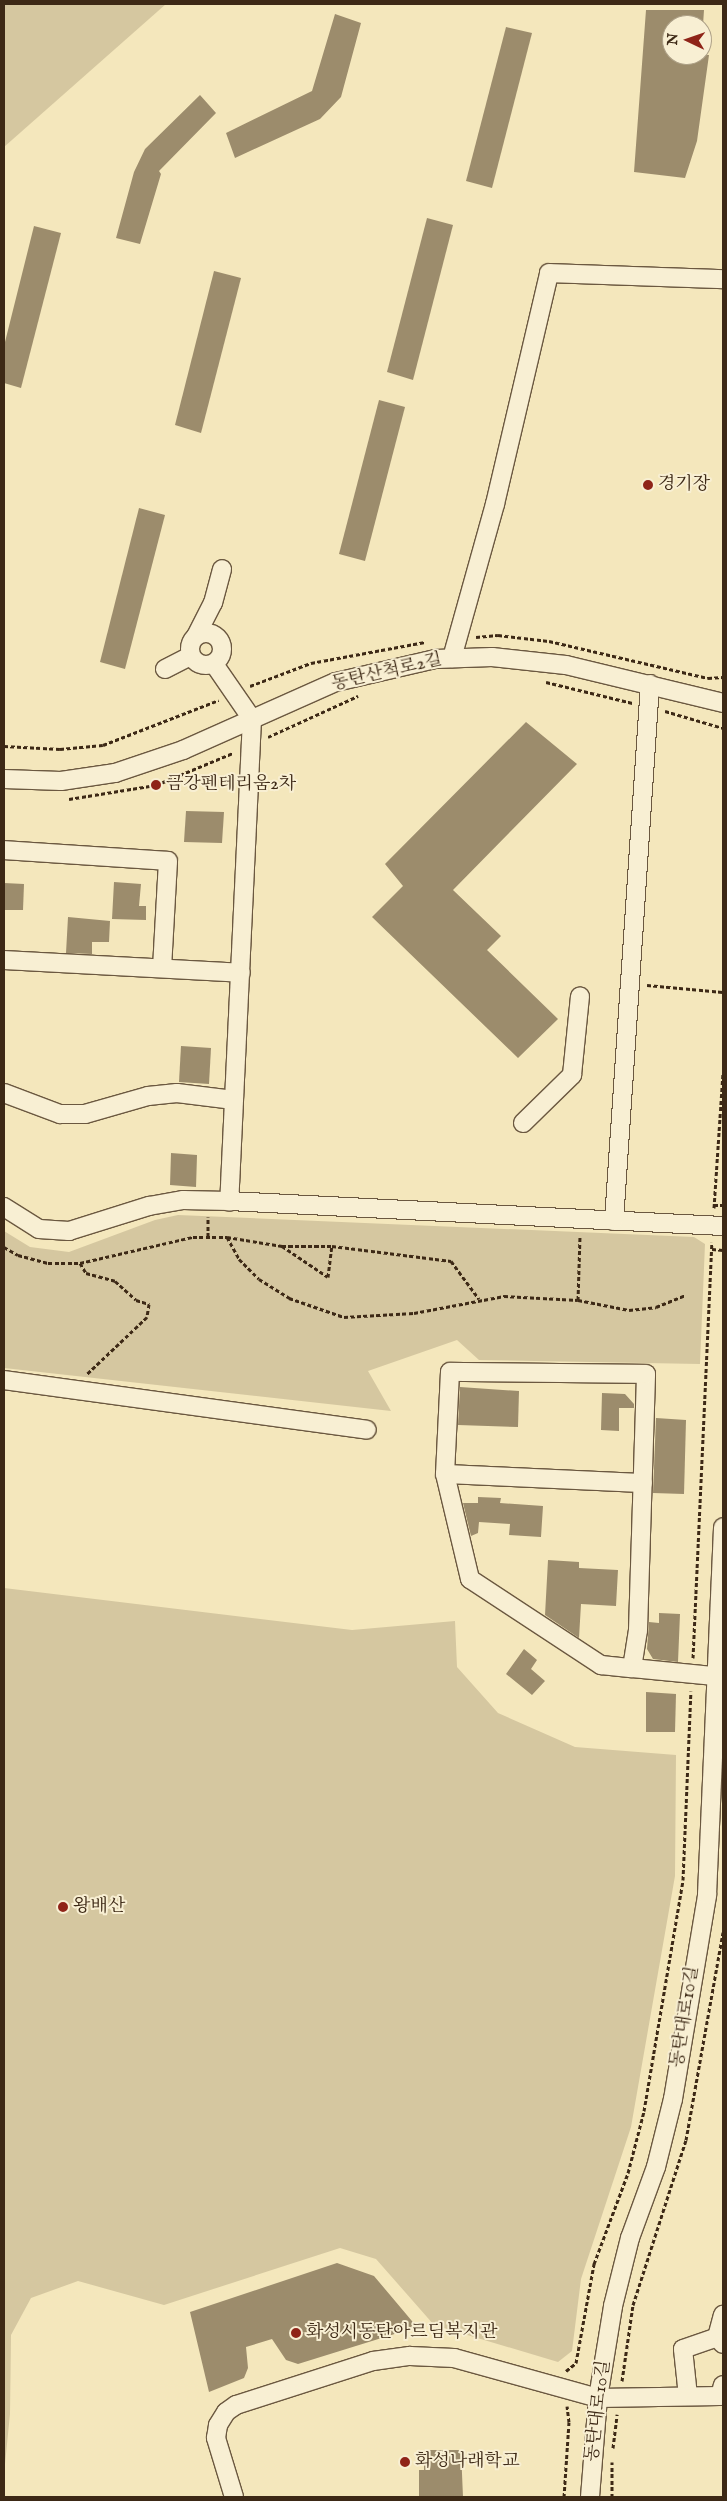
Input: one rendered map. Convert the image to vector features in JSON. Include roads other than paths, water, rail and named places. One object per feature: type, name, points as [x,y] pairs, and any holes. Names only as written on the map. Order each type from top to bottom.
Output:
[{"type":"street","points":[[452,658],[495,504],[549,273],[723,280]]},
{"type":"street","points":[[214,664],[198,664],[191,656],[190,645],[213,603],[222,569]]},
{"type":"street","points":[[213,603],[216,636],[223,650],[214,664]]},
{"type":"street","points":[[196,636],[206,632],[216,636]]},
{"type":"street","points":[[165,669],[191,656]]},
{"type":"street","name":"동탄산척로2길","points":[[4,778],[61,781],[115,773],[183,750],[336,682],[390,668],[452,658],[492,657],[566,665],[723,703]]},
{"type":"street","points":[[214,664],[252,719],[229,1201]]},
{"type":"street","points":[[614,1221],[650,684]]},
{"type":"street","points":[[4,850],[168,861],[162,967]]},
{"type":"street","points":[[4,960],[162,967],[241,973]]},
{"type":"street","points":[[523,1123],[572,1075],[580,996]]},
{"type":"street","points":[[4,1093],[32,1106],[60,1114],[85,1114],[148,1096],[177,1094],[234,1100]]},
{"type":"street","points":[[4,1207],[38,1229],[69,1231],[149,1206],[183,1200],[723,1226]]},
{"type":"street","points":[[632,1668],[638,1630],[646,1374],[450,1372],[445,1474],[470,1579],[601,1665],[720,1677]]},
{"type":"street","points":[[4,1380],[367,1430]]},
{"type":"street","points":[[445,1474],[643,1483]]},
{"type":"street","name":"동탄대로10길","points":[[590,2497],[598,2398],[613,2306],[630,2238],[656,2167],[673,2099],[707,1895],[720,1677],[723,1527]]},
{"type":"street","points":[[688,2396],[683,2349],[720,2340],[723,2314]]},
{"type":"street","points":[[234,2497],[216,2438],[218,2425],[226,2412],[236,2405],[373,2361],[410,2356],[454,2358],[598,2398],[720,2396],[723,2385]]},
{"type":"place","name":"경기장","points":[[648,485]]},
{"type":"place","name":"금강펜테리움2차","points":[[156,785]]},
{"type":"place","name":"왕배산","points":[[63,1907]]},
{"type":"place","name":"화성시동탄아르딤복지관","points":[[296,2333]]},
{"type":"place","name":"화성나래학교","points":[[405,2462]]}]
